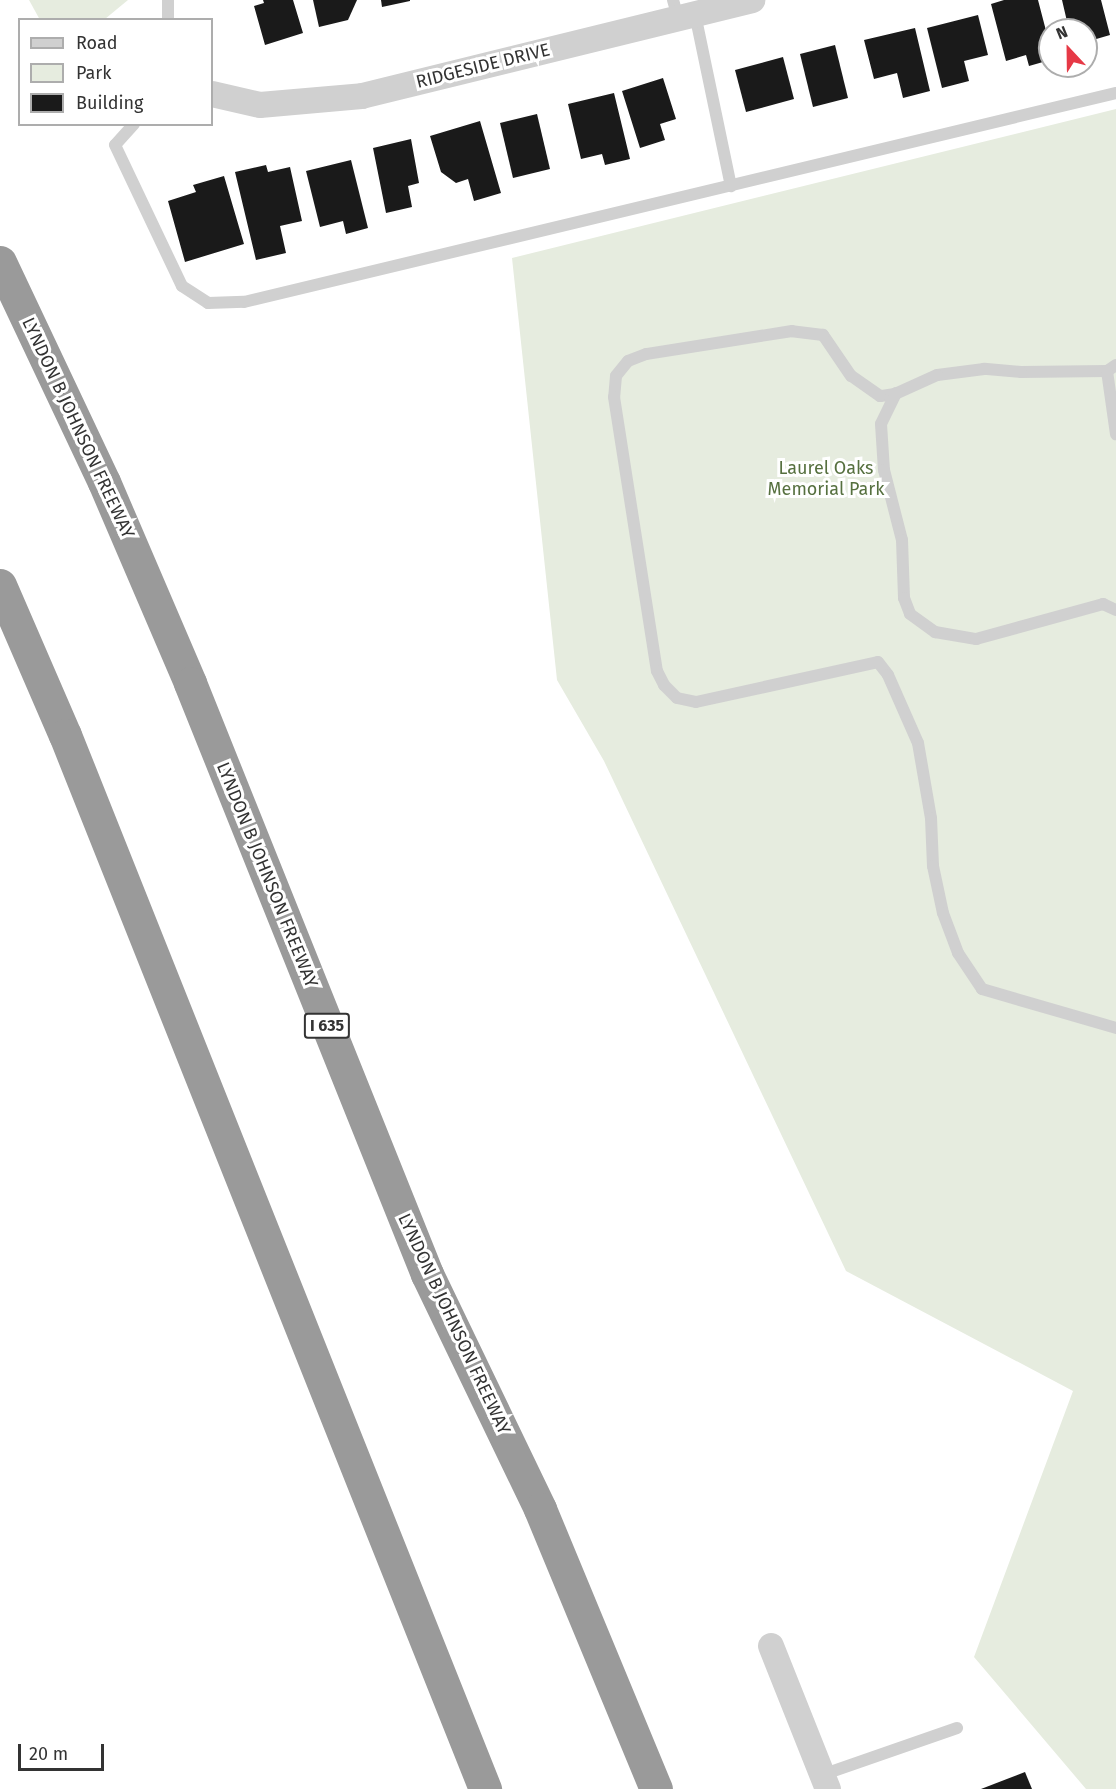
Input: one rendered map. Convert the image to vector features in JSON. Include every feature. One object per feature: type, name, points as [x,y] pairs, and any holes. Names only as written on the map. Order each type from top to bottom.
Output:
[{"type":"highway","name":"LYNDON B JOHNSON FREEWAY","points":[[0,262],[104,482],[190,682],[427,1274],[540,1509],[658,1789]]},
{"type":"highway","points":[[0,585],[74,756],[485,1789]]},
{"type":"street","name":"RIDGESIDE DRIVE","points":[[213,94],[260,105],[362,96],[682,11],[752,0]]},
{"type":"street","points":[[771,1646],[825,1782]]},
{"type":"lane","points":[[168,0],[168,18]]},
{"type":"lane","points":[[682,11],[731,186]]},
{"type":"lane","points":[[132,126],[115,145],[182,286],[208,303],[244,302],[1116,93]]},
{"type":"lane","points":[[1116,434],[1111,368],[1021,372],[984,369],[937,375],[896,393],[880,396],[851,376],[823,335],[792,331],[646,354],[628,362],[616,376],[614,397],[657,671],[664,685],[677,698],[696,702],[878,662],[888,675],[918,743],[931,818],[933,866],[943,913],[958,953],[982,989],[1116,1028]]},
{"type":"lane","points":[[896,393],[881,424],[884,470],[902,540],[904,598],[910,614],[935,632],[976,639],[1103,604],[1116,610]]},
{"type":"lane","points":[[825,1782],[957,1728]]},
{"type":"green space","points":[[29,0],[128,0],[106,18],[39,18]]},
{"type":"green space","name":"Laurel Oaks Memorial Park","points":[[1116,109],[1116,1789],[1086,1789],[974,1657],[1073,1391],[846,1271],[604,761],[557,680],[512,258]]},
{"type":"building","points":[[263,0],[293,0],[303,33],[265,45],[254,6],[264,3]]},
{"type":"building","points":[[313,0],[357,0],[348,20],[319,27]]},
{"type":"building","points":[[381,0],[410,0],[410,1],[382,7]]},
{"type":"building","points":[[1004,0],[1038,0],[1043,18],[1038,18],[1038,63],[1029,66],[1026,55],[1006,61],[991,4]]},
{"type":"building","points":[[1062,0],[1101,0],[1110,35],[1098,38],[1098,18],[1066,18]]},
{"type":"building","points":[[978,15],[988,55],[964,61],[969,81],[942,88],[927,28]]},
{"type":"building","points":[[915,28],[930,91],[903,98],[897,73],[874,79],[864,40]]},
{"type":"building","points":[[835,45],[848,98],[813,107],[800,54]]},
{"type":"building","points":[[783,57],[794,99],[746,112],[735,70]]},
{"type":"building","points":[[663,78],[676,119],[660,124],[665,140],[640,148],[622,91]]},
{"type":"building","points":[[614,93],[630,159],[605,165],[602,154],[581,159],[568,104]]},
{"type":"building","points":[[537,114],[550,169],[513,178],[500,123]]},
{"type":"building","points":[[480,121],[501,193],[474,201],[468,179],[456,183],[441,172],[430,136]]},
{"type":"building","points":[[411,139],[419,183],[408,186],[412,207],[386,213],[373,148]]},
{"type":"building","points":[[351,160],[368,228],[346,234],[343,221],[320,227],[306,171]]},
{"type":"building","points":[[266,165],[268,172],[290,167],[302,221],[280,226],[286,253],[256,260],[235,172]]},
{"type":"building","points":[[224,176],[244,244],[185,262],[168,201],[196,192],[193,185]]},
{"type":"building","points":[[1025,1772],[1032,1789],[981,1789]]}]
